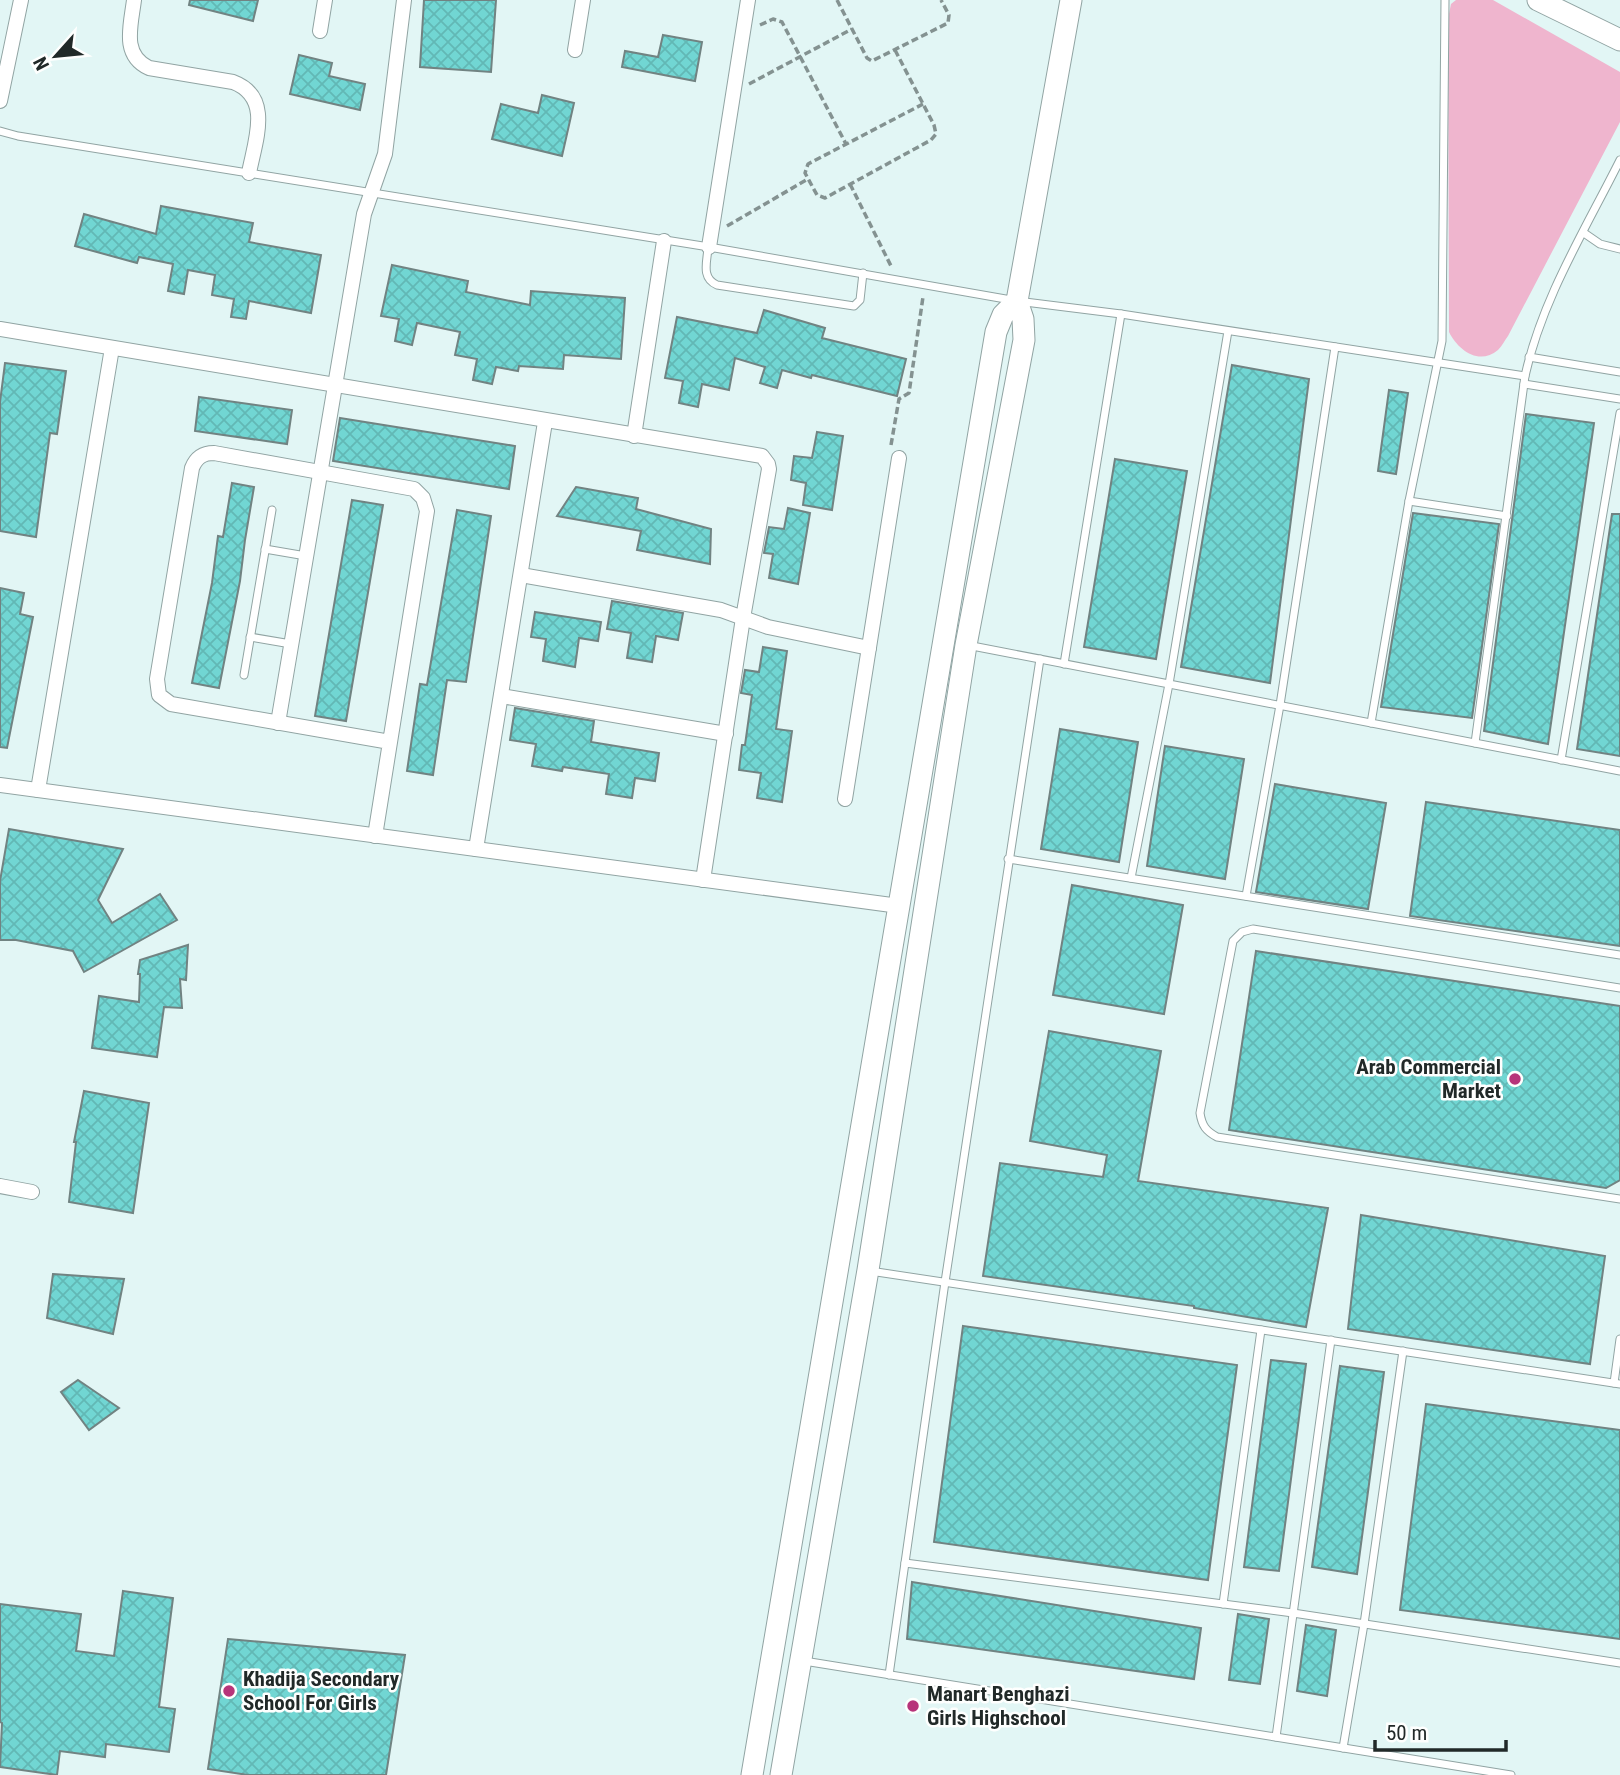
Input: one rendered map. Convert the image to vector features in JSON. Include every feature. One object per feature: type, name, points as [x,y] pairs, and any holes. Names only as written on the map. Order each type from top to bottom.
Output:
[{"type":"main road","points":[[781,1775],[868,1270],[967,645],[1024,340],[1023,319],[1017,301],[1071,0]]},
{"type":"main road","points":[[1538,0],[1620,40]]},
{"type":"main road","points":[[752,1775],[996,332],[1003,315],[1017,301]]},
{"type":"street","points":[[0,102],[21,0]]},
{"type":"street","points":[[134,0],[129,44],[138,62],[149,68],[233,82],[242,85],[255,98],[260,115],[249,173]]},
{"type":"street","points":[[320,31],[325,0]]},
{"type":"street","points":[[278,723],[364,214],[385,154],[404,0]]},
{"type":"street","points":[[575,50],[583,0]]},
{"type":"street","points":[[710,241],[748,0]]},
{"type":"street","points":[[634,436],[664,241]]},
{"type":"street","points":[[0,329],[336,384],[545,422],[757,454],[768,464],[703,880]]},
{"type":"street","points":[[38,790],[112,348]]},
{"type":"street","points":[[475,849],[545,422]]},
{"type":"street","points":[[375,836],[427,511],[424,498],[414,489],[214,453],[198,458],[192,468],[159,666],[157,690],[164,701],[390,742]]},
{"type":"street","points":[[845,799],[899,458]]},
{"type":"street","points":[[520,575],[721,610],[768,627],[869,648]]},
{"type":"street","points":[[501,696],[726,734]]},
{"type":"street","points":[[0,785],[899,906]]},
{"type":"street","points":[[0,1186],[32,1192]]},
{"type":"lane","points":[[1371,723],[1409,501],[1440,362],[1444,317],[1445,0]]},
{"type":"lane","points":[[0,131],[664,241],[710,241],[1017,301],[1440,362],[1620,399]]},
{"type":"lane","points":[[1475,743],[1529,357],[1539,323],[1620,160]]},
{"type":"lane","points":[[1584,233],[1600,244],[1620,249]]},
{"type":"lane","points":[[710,241],[706,272],[709,281],[717,285],[854,306],[860,300],[863,273]]},
{"type":"lane","points":[[1064,664],[1121,314]]},
{"type":"lane","points":[[1131,878],[1169,684],[1228,331]]},
{"type":"lane","points":[[1247,896],[1280,705],[1335,347]]},
{"type":"lane","points":[[1529,357],[1620,372]]},
{"type":"lane","points":[[1561,760],[1620,413]]},
{"type":"lane","points":[[1409,501],[1507,516]]},
{"type":"lane","points":[[244,675],[272,510]]},
{"type":"lane","points":[[265,549],[306,556]]},
{"type":"lane","points":[[250,637],[291,645]]},
{"type":"lane","points":[[967,645],[1620,771]]},
{"type":"lane","points":[[889,1675],[945,1282],[1040,659]]},
{"type":"lane","points":[[1008,859],[1620,955]]},
{"type":"lane","points":[[1620,988],[1253,929],[1242,932],[1233,941],[1200,1113],[1201,1123],[1207,1132],[1217,1137],[1620,1199]]},
{"type":"lane","points":[[868,1270],[1617,1383],[1620,1339]]},
{"type":"lane","points":[[1223,1604],[1261,1330]]},
{"type":"lane","points":[[1276,1737],[1331,1340]]},
{"type":"lane","points":[[1343,1748],[1364,1624],[1403,1351]]},
{"type":"lane","points":[[905,1563],[1293,1613],[1620,1663]]},
{"type":"lane","points":[[800,1661],[1511,1775]]},
{"type":"path","points":[[837,0],[869,60],[874,61],[948,23],[949,15],[942,0]]},
{"type":"path","points":[[743,33],[773,19],[779,19],[846,144]]},
{"type":"path","points":[[733,92],[852,29]]},
{"type":"path","points":[[895,50],[936,129],[934,138],[822,198],[817,195],[805,170],[808,164],[923,104]]},
{"type":"path","points":[[710,241],[808,179]]},
{"type":"path","points":[[850,184],[898,279]]},
{"type":"path","points":[[899,458],[891,441],[900,399],[909,393],[925,284]]},
{"type":"shaded area","points":[[1456,0],[1493,0],[1620,72],[1620,122],[1508,336],[1498,350],[1484,356],[1463,350],[1449,332],[1448,19],[1451,4]]},
{"type":"building","points":[[190,0],[258,0],[253,21],[189,5]]},
{"type":"building","points":[[424,0],[496,0],[491,72],[420,67]]},
{"type":"building","points":[[663,35],[702,42],[695,81],[622,67],[625,51],[658,57]]},
{"type":"building","points":[[299,55],[332,63],[329,76],[365,84],[360,110],[290,94]]},
{"type":"building","points":[[542,95],[574,103],[562,156],[492,139],[501,104],[538,113]]},
{"type":"building","points":[[161,206],[253,223],[249,242],[321,255],[311,313],[249,301],[246,319],[231,317],[234,299],[212,295],[215,275],[188,270],[184,294],[168,291],[173,264],[139,257],[137,263],[75,246],[84,214],[156,234]]},
{"type":"building","points":[[392,265],[468,281],[466,292],[530,305],[531,291],[625,298],[621,359],[564,355],[563,369],[519,366],[518,371],[496,367],[492,384],[473,380],[477,359],[455,355],[460,332],[417,323],[412,345],[395,341],[399,319],[381,316]]},
{"type":"building","points":[[764,310],[825,328],[822,338],[906,359],[897,396],[782,370],[777,388],[760,383],[765,367],[735,358],[729,390],[702,384],[698,407],[679,403],[683,381],[665,378],[677,317],[757,333]]},
{"type":"building","points":[[5,363],[66,371],[57,434],[50,433],[36,537],[0,531],[0,402]]},
{"type":"building","points":[[1232,365],[1309,379],[1270,683],[1181,667]]},
{"type":"building","points":[[1389,390],[1408,393],[1396,474],[1378,471]]},
{"type":"building","points":[[199,397],[292,410],[287,444],[195,431]]},
{"type":"building","points":[[1526,414],[1594,423],[1548,744],[1484,731]]},
{"type":"building","points":[[340,418],[515,446],[509,489],[333,461]]},
{"type":"building","points":[[817,432],[843,436],[832,510],[803,505],[806,483],[791,480],[794,456],[812,458]]},
{"type":"building","points":[[1115,459],[1187,471],[1156,659],[1084,647]]},
{"type":"building","points":[[232,483],[254,487],[240,581],[219,688],[192,683],[212,583],[218,536],[223,537]]},
{"type":"building","points":[[576,487],[638,498],[636,509],[711,529],[710,564],[637,550],[641,531],[557,516]]},
{"type":"building","points":[[352,500],[383,505],[346,721],[315,716]]},
{"type":"building","points":[[788,508],[810,513],[798,584],[769,578],[773,554],[764,553],[769,527],[784,529]]},
{"type":"building","points":[[457,510],[491,516],[466,682],[447,680],[433,775],[407,771],[420,684],[427,685]]},
{"type":"building","points":[[1413,513],[1499,524],[1472,718],[1381,707]]},
{"type":"building","points":[[1612,514],[1620,514],[1620,756],[1577,749]]},
{"type":"building","points":[[0,588],[24,593],[20,614],[33,617],[7,748],[0,747]]},
{"type":"building","points":[[612,601],[683,613],[678,640],[656,636],[652,662],[627,658],[631,633],[607,629]]},
{"type":"building","points":[[535,612],[601,622],[598,641],[579,638],[575,667],[543,661],[546,639],[531,637]]},
{"type":"building","points":[[763,647],[787,651],[776,729],[792,731],[782,802],[757,798],[761,773],[739,770],[752,695],[741,693],[745,670],[759,672]]},
{"type":"building","points":[[515,708],[594,721],[591,742],[659,753],[655,781],[635,778],[632,798],[606,794],[609,774],[563,767],[562,771],[532,766],[536,744],[510,740]]},
{"type":"building","points":[[1060,729],[1138,742],[1119,862],[1041,849]]},
{"type":"building","points":[[1165,746],[1244,759],[1225,879],[1147,866]]},
{"type":"building","points":[[1275,784],[1386,803],[1368,909],[1256,892]]},
{"type":"building","points":[[1426,802],[1620,830],[1620,946],[1410,916]]},
{"type":"building","points":[[9,829],[123,849],[98,900],[112,923],[160,894],[177,920],[84,972],[73,951],[16,940],[0,940],[0,881]]},
{"type":"building","points":[[1072,885],[1183,905],[1164,1014],[1053,995]]},
{"type":"building","points":[[188,945],[186,980],[180,979],[182,1008],[164,1007],[157,1057],[92,1048],[99,996],[139,1002],[140,960]]},
{"type":"building","points":[[1256,951],[1620,1006],[1620,1180],[1606,1188],[1229,1130]]},
{"type":"building","points":[[1049,1031],[1161,1051],[1138,1181],[1328,1208],[1306,1327],[1194,1306],[983,1276],[1000,1163],[1103,1177],[1107,1155],[1030,1141]]},
{"type":"building","points":[[84,1091],[149,1103],[133,1213],[69,1202],[74,1142]]},
{"type":"building","points":[[1361,1215],[1605,1256],[1590,1364],[1348,1329]]},
{"type":"building","points":[[53,1274],[124,1279],[113,1334],[47,1318]]},
{"type":"building","points":[[963,1326],[1237,1365],[1208,1580],[934,1542]]},
{"type":"building","points":[[1271,1360],[1306,1364],[1279,1571],[1244,1567]]},
{"type":"building","points":[[1340,1366],[1384,1372],[1357,1574],[1312,1567]]},
{"type":"building","points":[[78,1380],[119,1408],[89,1430],[61,1392]]},
{"type":"building","points":[[1426,1404],[1620,1430],[1620,1639],[1400,1610]]},
{"type":"building","points":[[912,1582],[1201,1628],[1194,1679],[907,1639]]},
{"type":"building","points":[[123,1591],[173,1598],[159,1707],[175,1709],[169,1752],[106,1744],[105,1757],[60,1751],[57,1775],[0,1767],[0,1604],[81,1614],[76,1651],[114,1656]]},
{"type":"building","points":[[1238,1614],[1269,1619],[1260,1684],[1229,1680]]},
{"type":"building","points":[[1306,1625],[1336,1630],[1327,1696],[1297,1691]]},
{"type":"building","points":[[228,1639],[405,1655],[386,1775],[248,1775],[208,1769]]},
{"type":"place","name":"Arab Commercial Market","points":[[1515,1079]]},
{"type":"place","name":"Khadija Secondary School For Girls","points":[[229,1691]]},
{"type":"place","name":"Manart Benghazi Girls Highschool","points":[[913,1706]]}]
